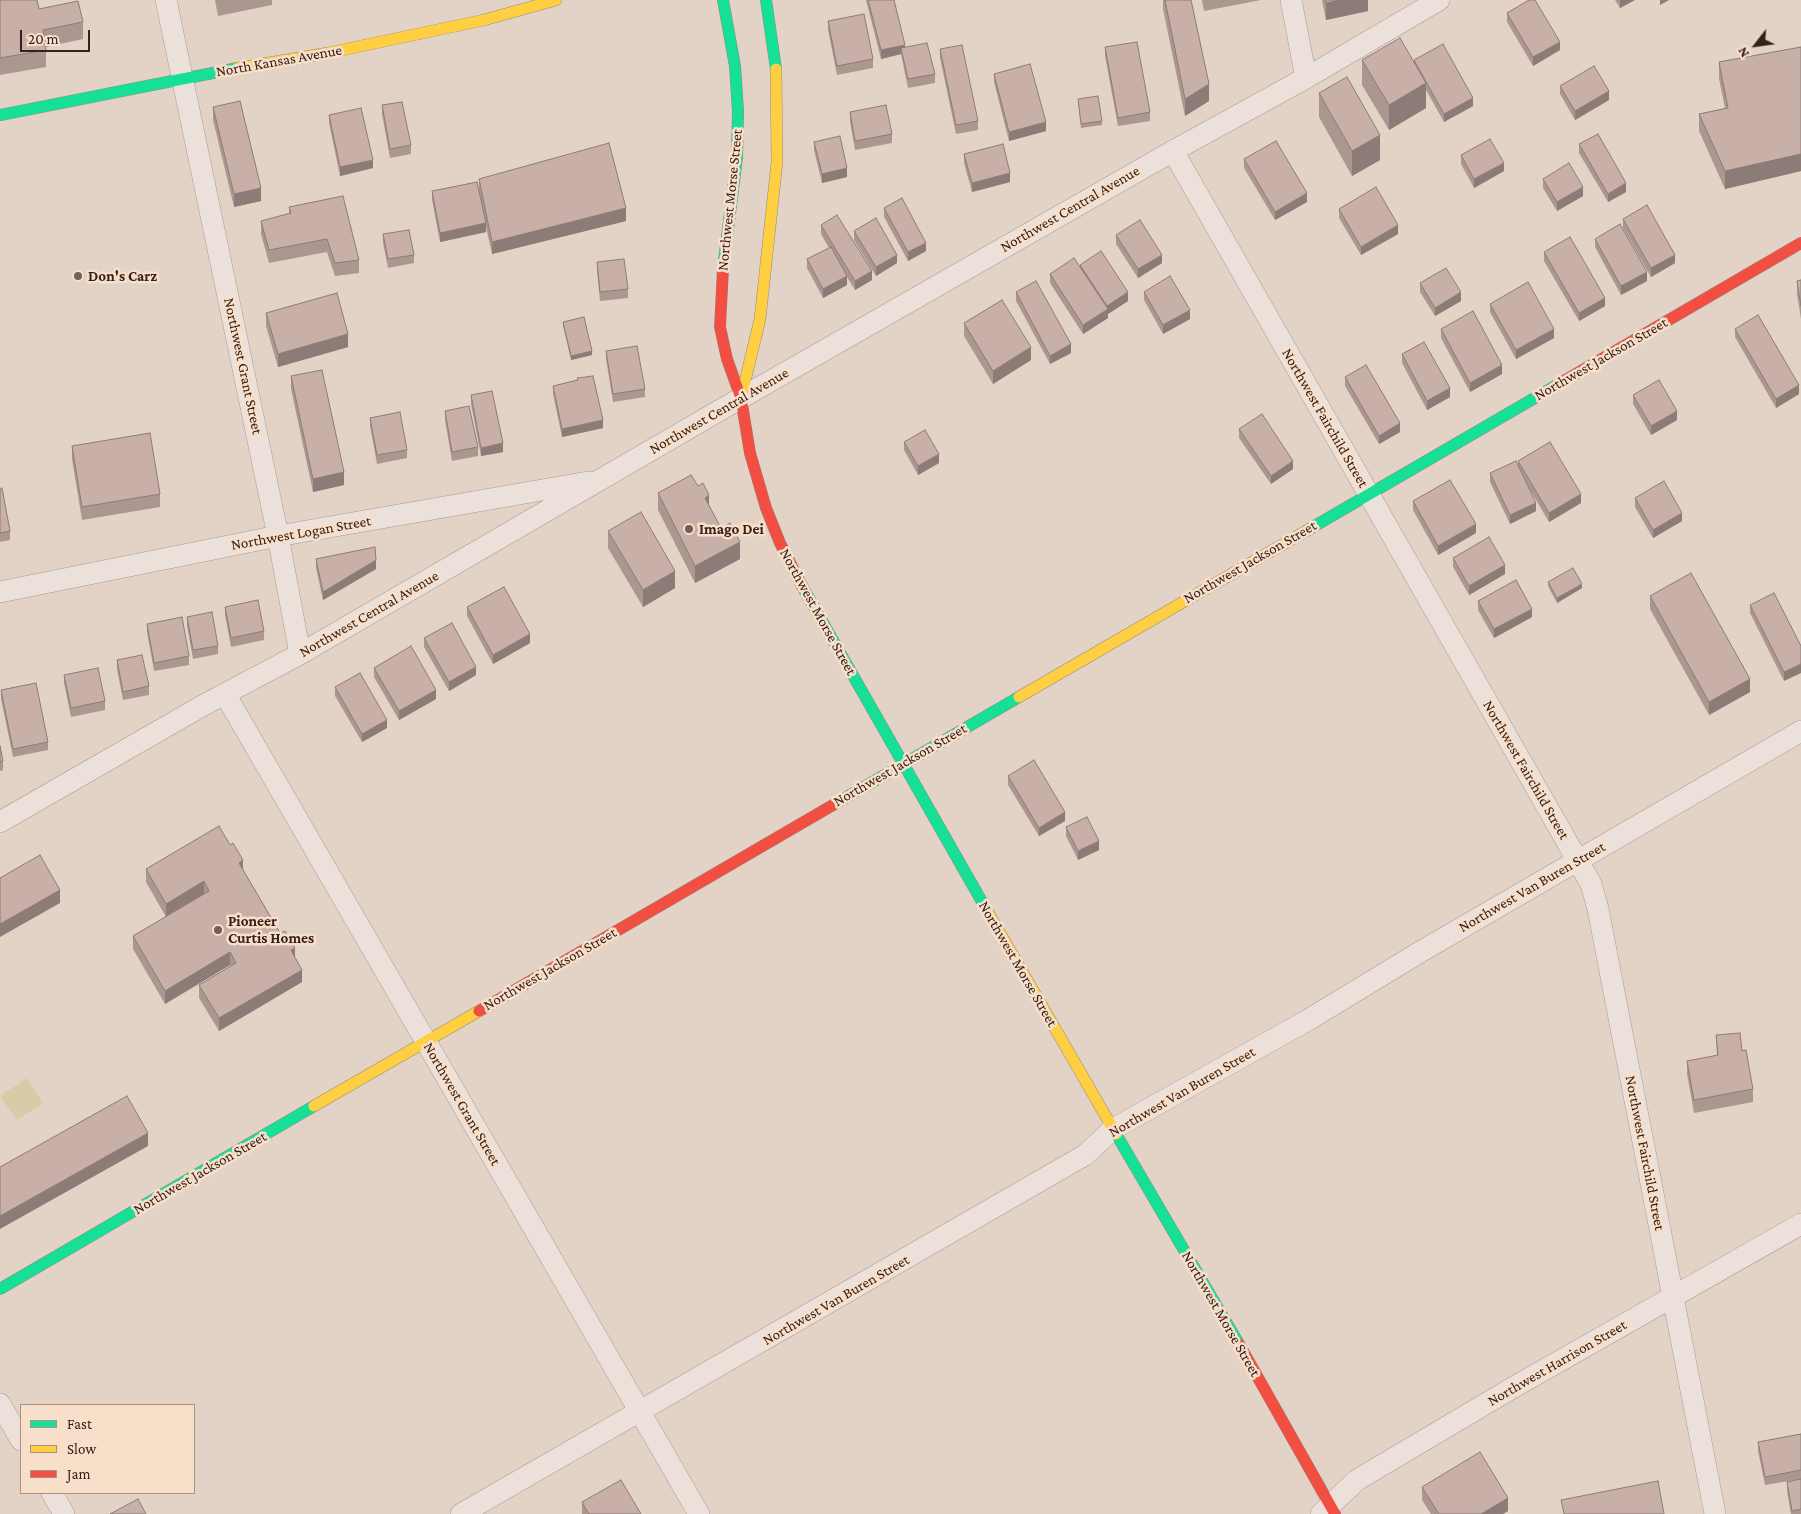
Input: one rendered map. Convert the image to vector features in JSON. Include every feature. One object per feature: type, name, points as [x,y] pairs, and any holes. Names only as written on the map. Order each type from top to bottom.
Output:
[{"type":"main road","name":"North Kansas Avenue","points":[[0,115],[183,78],[328,53],[484,20],[556,0]]},
{"type":"main road","name":"Northwest Morse Street","points":[[723,0],[736,66],[738,111],[737,157],[722,278],[720,327],[727,359],[741,398],[750,453],[766,508],[780,543],[805,592],[1113,1129],[1328,1511]]},
{"type":"main road","name":"Northwest Morse Street","points":[[741,398],[760,319],[777,162],[777,76],[766,0]]},
{"type":"main road","name":"Northwest Jackson Street","points":[[0,1289],[904,762],[1801,243]]},
{"type":"street","name":"Northwest Grant Street","points":[[166,0],[278,536],[300,654]]},
{"type":"street","points":[[1291,0],[1306,78]]},
{"type":"street","name":"Northwest Central Avenue","points":[[0,822],[225,694],[300,654],[603,480],[741,398],[1173,151],[1306,78],[1439,0]]},
{"type":"street","name":"Northwest Fairchild Street","points":[[1173,151],[1591,884],[1598,909],[1715,1514]]},
{"type":"street","name":"Northwest Logan Street","points":[[0,592],[278,536],[603,480]]},
{"type":"street","name":"Northwest Grant Street","points":[[225,694],[699,1514]]},
{"type":"street","name":"Northwest Van Buren Street","points":[[461,1514],[1085,1155],[1113,1129],[1308,1020],[1801,731]]},
{"type":"street","name":"Northwest Harrison Street","points":[[1328,1511],[1357,1480],[1801,1224]]},
{"type":"street","points":[[0,1404],[20,1438]]},
{"type":"street","points":[[53,1494],[64,1514]]},
{"type":"shaded area","points":[[27,1078],[43,1103],[17,1120],[0,1096]]},
{"type":"building","points":[[0,0],[37,0],[39,9],[78,1],[83,22],[43,30],[46,50],[0,58]]},
{"type":"building","points":[[868,0],[894,0],[905,45],[881,50]]},
{"type":"building","points":[[1165,0],[1191,0],[1209,84],[1185,99]]},
{"type":"building","points":[[1326,0],[1340,0],[1326,3]]},
{"type":"building","points":[[1529,0],[1535,0],[1560,42],[1533,57],[1507,13]]},
{"type":"building","points":[[864,14],[873,59],[837,66],[828,21]]},
{"type":"building","points":[[1400,38],[1426,83],[1389,105],[1362,60]]},
{"type":"building","points":[[1137,42],[1150,112],[1118,118],[1105,47]]},
{"type":"building","points":[[927,43],[935,74],[908,79],[901,48]]},
{"type":"building","points":[[1443,44],[1473,98],[1444,114],[1414,60]]},
{"type":"building","points":[[962,45],[978,121],[956,125],[940,49]]},
{"type":"building","points":[[1801,47],[1801,154],[1725,171],[1699,114],[1728,108],[1719,62]]},
{"type":"building","points":[[1030,64],[1046,122],[1009,132],[994,74]]},
{"type":"building","points":[[1594,66],[1609,91],[1575,111],[1560,86]]},
{"type":"building","points":[[1347,77],[1380,135],[1352,151],[1319,93]]},
{"type":"building","points":[[1098,96],[1102,121],[1081,124],[1078,99]]},
{"type":"building","points":[[240,101],[261,188],[234,194],[213,107]]},
{"type":"building","points":[[402,102],[411,145],[390,149],[382,105]]},
{"type":"building","points":[[886,105],[892,134],[855,141],[850,112]]},
{"type":"building","points":[[361,108],[373,160],[340,167],[329,115]]},
{"type":"building","points":[[1598,134],[1626,183],[1608,194],[1579,144]]},
{"type":"building","points":[[840,136],[847,168],[822,174],[814,142]]},
{"type":"building","points":[[1490,139],[1504,163],[1474,179],[1461,155]]},
{"type":"building","points":[[1276,141],[1307,193],[1275,212],[1244,159]]},
{"type":"building","points":[[609,143],[626,208],[492,242],[479,179]]},
{"type":"building","points":[[1003,144],[1010,173],[972,183],[964,154]]},
{"type":"building","points":[[1569,163],[1583,187],[1557,202],[1543,179]]},
{"type":"building","points":[[477,182],[486,223],[440,233],[432,191]]},
{"type":"building","points":[[1376,187],[1398,225],[1361,247],[1339,209]]},
{"type":"building","points":[[343,196],[359,260],[335,263],[327,239],[269,250],[261,221],[291,213],[289,207]]},
{"type":"building","points":[[902,198],[926,243],[908,252],[884,208]]},
{"type":"building","points":[[1647,205],[1675,255],[1651,268],[1623,219]]},
{"type":"building","points":[[837,215],[872,271],[855,281],[821,225]]},
{"type":"building","points":[[876,218],[897,255],[876,267],[854,231]]},
{"type":"building","points":[[1140,220],[1162,255],[1138,269],[1116,235]]},
{"type":"building","points":[[1620,224],[1647,272],[1621,286],[1595,239]]},
{"type":"building","points":[[409,230],[414,255],[388,259],[383,234]]},
{"type":"building","points":[[1570,237],[1605,298],[1579,313],[1544,252]]},
{"type":"building","points":[[831,247],[847,276],[823,289],[807,259]]},
{"type":"building","points":[[1101,251],[1128,292],[1107,306],[1080,265]]},
{"type":"building","points":[[1074,258],[1108,309],[1083,325],[1050,274]]},
{"type":"building","points":[[624,259],[628,289],[600,292],[597,262]]},
{"type":"building","points":[[1446,268],[1461,292],[1435,308],[1420,283]]},
{"type":"building","points":[[1170,276],[1190,310],[1163,325],[1144,292]]},
{"type":"building","points":[[1801,280],[1801,306],[1797,281]]},
{"type":"building","points":[[1036,281],[1071,344],[1050,356],[1016,292]]},
{"type":"building","points":[[1528,282],[1554,329],[1516,350],[1490,304]]},
{"type":"building","points":[[337,293],[348,334],[278,354],[266,313]]},
{"type":"building","points":[[1002,300],[1031,347],[993,371],[964,323]]},
{"type":"building","points":[[1473,311],[1502,365],[1470,383],[1441,329]]},
{"type":"building","points":[[1758,315],[1799,385],[1776,399],[1735,329]]},
{"type":"building","points":[[584,317],[592,351],[571,356],[563,322]]},
{"type":"building","points":[[1424,342],[1450,388],[1427,401],[1402,354]]},
{"type":"building","points":[[637,346],[645,389],[613,394],[606,351]]},
{"type":"building","points":[[1366,365],[1400,423],[1379,436],[1345,377]]},
{"type":"building","points":[[322,370],[344,472],[313,479],[291,376]]},
{"type":"building","points":[[593,376],[603,420],[562,429],[553,386],[578,380],[577,378]]},
{"type":"building","points":[[1659,380],[1677,411],[1651,426],[1633,395]]},
{"type":"building","points":[[492,391],[503,443],[481,448],[471,395]]},
{"type":"building","points":[[469,406],[478,447],[452,452],[445,411]]},
{"type":"building","points":[[400,412],[407,450],[377,455],[370,418]]},
{"type":"building","points":[[1262,414],[1293,461],[1271,476],[1239,429]]},
{"type":"building","points":[[925,430],[939,454],[918,466],[904,442]]},
{"type":"building","points":[[150,433],[160,494],[82,507],[72,446]]},
{"type":"building","points":[[1550,442],[1581,494],[1549,513],[1518,461]]},
{"type":"building","points":[[1516,461],[1536,503],[1510,515],[1490,473]]},
{"type":"building","name":"Imago Dei","points":[[691,475],[698,486],[703,483],[709,495],[705,498],[721,528],[730,523],[740,542],[695,566],[658,493]]},
{"type":"building","points":[[1450,480],[1476,524],[1438,546],[1413,501]]},
{"type":"building","points":[[1664,481],[1682,513],[1653,530],[1635,498]]},
{"type":"building","points":[[2,488],[10,531],[0,533],[0,489]]},
{"type":"building","points":[[641,512],[675,571],[643,590],[608,531]]},
{"type":"building","points":[[1489,537],[1505,565],[1469,586],[1453,558]]},
{"type":"building","points":[[375,547],[376,560],[323,592],[316,559]]},
{"type":"building","points":[[1573,568],[1582,584],[1557,598],[1548,582]]},
{"type":"building","points":[[1691,573],[1750,679],[1709,702],[1650,596]]},
{"type":"building","points":[[1516,580],[1532,609],[1494,629],[1478,601]]},
{"type":"building","points":[[504,587],[530,634],[493,655],[467,607]]},
{"type":"building","points":[[1774,593],[1801,646],[1801,664],[1784,672],[1750,605]]},
{"type":"building","points":[[258,600],[264,631],[231,638],[225,607]]},
{"type":"building","points":[[212,612],[218,646],[193,650],[187,617]]},
{"type":"building","points":[[182,617],[189,656],[154,663],[147,624]]},
{"type":"building","points":[[452,623],[476,667],[449,682],[424,638]]},
{"type":"building","points":[[411,646],[436,690],[399,711],[374,668]]},
{"type":"building","points":[[142,655],[149,686],[123,692],[117,660]]},
{"type":"building","points":[[98,668],[105,701],[71,708],[64,675]]},
{"type":"building","points":[[360,673],[387,720],[362,734],[335,687]]},
{"type":"building","points":[[36,683],[48,742],[13,749],[1,690]]},
{"type":"building","points":[[0,746],[3,761],[0,762]]},
{"type":"building","points":[[1034,760],[1065,812],[1039,828],[1008,776]]},
{"type":"building","points":[[1087,817],[1099,841],[1078,851],[1066,827]]},
{"type":"building","name":"Pioneer Curtis Homes","points":[[219,826],[230,845],[233,843],[243,860],[239,863],[280,933],[285,931],[295,948],[291,950],[302,970],[219,1018],[199,985],[236,963],[230,952],[165,991],[133,936],[209,891],[204,881],[166,904],[146,869]]},
{"type":"building","points":[[40,855],[60,890],[0,924],[0,878]]},
{"type":"building","points":[[1740,1033],[1742,1051],[1746,1050],[1753,1089],[1694,1100],[1687,1061],[1718,1055],[1716,1035]]},
{"type":"building","points":[[127,1096],[148,1133],[0,1216],[0,1167]]},
{"type":"building","points":[[1801,1434],[1801,1470],[1765,1477],[1758,1442]]},
{"type":"building","points":[[1480,1452],[1508,1498],[1481,1514],[1439,1514],[1422,1487]]},
{"type":"building","points":[[1801,1479],[1801,1509],[1792,1511],[1787,1482]]},
{"type":"building","points":[[621,1480],[641,1514],[589,1514],[582,1502]]},
{"type":"building","points":[[1658,1481],[1664,1514],[1564,1514],[1561,1500]]},
{"type":"building","points":[[138,1499],[146,1514],[110,1514]]},
{"type":"traffic: fast","points":[[723,0],[735,66],[738,111],[737,157],[723,269]]},
{"type":"traffic: fast","points":[[766,0],[776,69]]},
{"type":"traffic: fast","points":[[0,115],[238,68]]},
{"type":"traffic: fast","points":[[1306,531],[1557,385]]},
{"type":"traffic: fast","points":[[802,586],[985,907]]},
{"type":"traffic: fast","points":[[833,805],[1019,697]]},
{"type":"traffic: fast","points":[[0,1289],[314,1106]]},
{"type":"traffic: fast","points":[[1116,1134],[1239,1344]]},
{"type":"traffic: slow","points":[[238,68],[328,53],[484,20],[556,0]]},
{"type":"traffic: slow","points":[[741,398],[760,319],[777,162],[776,69]]},
{"type":"traffic: slow","points":[[1019,697],[1306,531]]},
{"type":"traffic: slow","points":[[985,907],[1116,1134]]},
{"type":"traffic: slow","points":[[314,1106],[479,1011]]},
{"type":"traffic: jam","points":[[1557,385],[1801,243]]},
{"type":"traffic: jam","points":[[723,269],[720,327],[727,359],[741,398],[750,453],[766,508],[780,543],[802,586]]},
{"type":"traffic: jam","points":[[479,1011],[833,805]]},
{"type":"traffic: jam","points":[[1239,1344],[1335,1514]]},
{"type":"place","name":"Don's Carz","points":[[78,276]]},
{"type":"place","name":"Imago Dei","points":[[689,529]]},
{"type":"place","name":"Pioneer Curtis Homes","points":[[218,930]]}]
